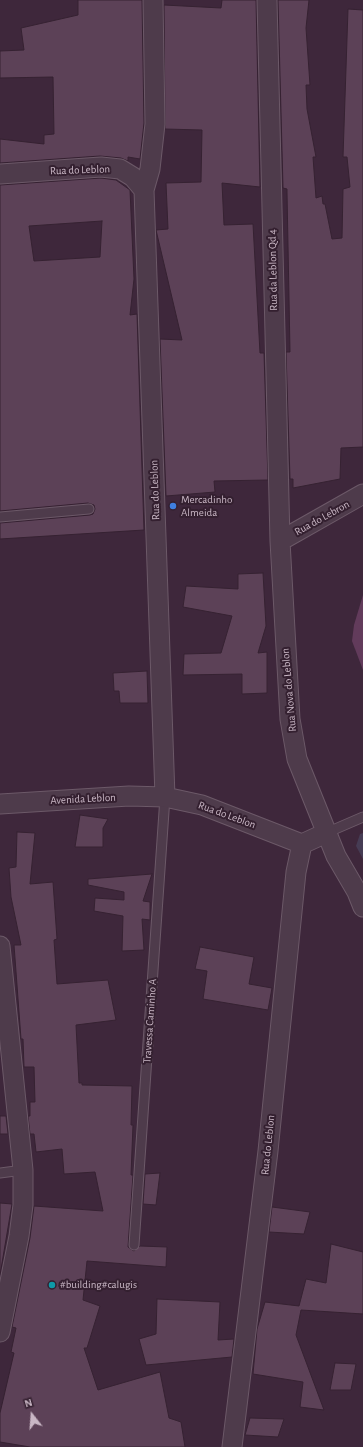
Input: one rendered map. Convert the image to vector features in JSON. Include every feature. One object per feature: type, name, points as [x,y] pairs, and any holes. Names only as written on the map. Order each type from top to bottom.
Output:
[{"type":"street","points":[[144,190],[152,157],[155,124],[153,0]]},
{"type":"street","name":"Rua da Leblon Qd 4","points":[[267,0],[280,541]]},
{"type":"street","name":"Rua do Leblon","points":[[0,174],[101,167],[120,169],[133,177],[144,190],[165,797],[202,805],[302,844],[296,872],[268,1151],[232,1447]]},
{"type":"street","name":"Rua do Lebron","points":[[280,541],[363,494]]},
{"type":"street","name":"Rua Nova do Leblon","points":[[280,541],[290,719],[297,759],[326,833]]},
{"type":"street","name":"Avenida Leblon","points":[[0,804],[129,796],[165,797]]},
{"type":"street","points":[[302,844],[326,833],[336,856],[357,892],[363,907]]},
{"type":"street","points":[[0,946],[23,1170],[23,1205],[5,1277],[0,1332]]},
{"type":"lane","points":[[0,517],[89,509]]},
{"type":"lane","name":"Travessa Caminho A","points":[[134,1245],[165,797]]},
{"type":"lane","points":[[326,833],[363,817]]},
{"type":"lane","points":[[0,1173],[23,1170]]},
{"type":"shaded area","points":[[363,595],[363,670],[352,641],[354,625]]},
{"type":"shaded area","points":[[363,833],[363,859],[356,846],[360,834]]},
{"type":"building","points":[[78,0],[142,0],[144,123],[140,159],[128,157],[128,161],[121,158],[100,156],[0,163],[0,139],[44,144],[44,135],[54,134],[53,77],[0,78],[0,51],[24,50],[21,28],[78,15]]},
{"type":"building","points":[[222,0],[256,0],[260,187],[222,183],[224,225],[253,224],[260,353],[264,353],[268,480],[214,481],[215,492],[166,496],[160,339],[182,340],[156,230],[168,229],[166,183],[201,182],[202,130],[165,129],[164,5],[221,8]]},
{"type":"building","points":[[278,0],[309,0],[306,28],[310,85],[306,85],[307,109],[316,157],[313,157],[316,198],[322,196],[332,239],[342,238],[343,189],[350,187],[347,157],[343,157],[348,9],[363,10],[363,447],[341,448],[340,479],[293,488],[293,479],[290,479],[286,352],[290,352],[287,189],[283,188]]},
{"type":"building","points":[[101,178],[116,180],[130,190],[134,279],[130,315],[137,314],[144,530],[0,539],[0,523],[90,515],[93,514],[95,509],[94,505],[88,503],[0,511],[0,185]],"holes":[[[102,221],[100,257],[34,261],[29,226]]]},
{"type":"building","points":[[263,573],[266,626],[258,653],[267,652],[267,693],[242,694],[242,674],[183,675],[184,654],[221,653],[232,616],[183,607],[186,586],[238,589],[238,574]]},
{"type":"building","points":[[147,671],[148,703],[120,703],[119,691],[114,691],[113,673]]},
{"type":"building","points":[[80,815],[108,819],[103,828],[103,847],[75,847]]},
{"type":"building","points":[[17,832],[35,833],[30,884],[53,882],[57,939],[54,940],[57,984],[108,980],[116,1020],[76,1025],[79,1083],[82,1083],[82,1085],[132,1086],[131,1125],[133,1125],[131,1175],[133,1175],[128,1247],[134,1251],[140,1246],[167,1247],[166,1267],[87,1261],[83,1300],[100,1306],[87,1348],[84,1348],[98,1390],[160,1372],[169,1418],[181,1422],[185,1447],[30,1447],[0,1442],[0,1413],[14,1353],[11,1352],[16,1328],[12,1327],[30,1238],[34,1206],[103,1211],[95,1172],[64,1174],[62,1149],[36,1152],[34,1134],[30,1134],[28,1116],[30,1116],[30,1102],[35,1102],[34,1067],[24,1067],[23,1039],[21,1039],[14,945],[21,945],[11,897],[9,868],[16,867]]},
{"type":"building","points":[[152,874],[143,901],[150,902],[150,920],[142,919],[144,950],[122,951],[123,916],[94,911],[95,898],[124,900],[124,892],[88,885],[88,879]]},
{"type":"building","points":[[200,947],[254,957],[249,984],[272,988],[268,1010],[203,999],[207,971],[195,969]]},
{"type":"building","points":[[0,1116],[6,1116],[8,1134],[0,1134]]},
{"type":"building","points":[[160,1173],[156,1205],[143,1204],[145,1174]]},
{"type":"building","points":[[0,1203],[12,1204],[0,1275]]},
{"type":"building","points":[[272,1207],[310,1212],[304,1234],[269,1232]]},
{"type":"building","points":[[331,1244],[363,1252],[363,1314],[301,1310],[296,1335],[324,1410],[300,1407],[303,1382],[253,1374],[257,1329],[265,1302],[299,1306],[306,1279],[326,1283]]},
{"type":"building","points":[[157,1299],[220,1302],[218,1340],[234,1339],[232,1357],[146,1365],[139,1339],[156,1334]]},
{"type":"building","points":[[335,1363],[356,1364],[351,1390],[330,1390]]},
{"type":"building","points":[[250,1418],[284,1419],[278,1437],[245,1435]]},
{"type":"place","name":"Mercadinho Almeida","points":[[173,506]]},
{"type":"place","name":"#building#calugis","points":[[52,1285]]}]
